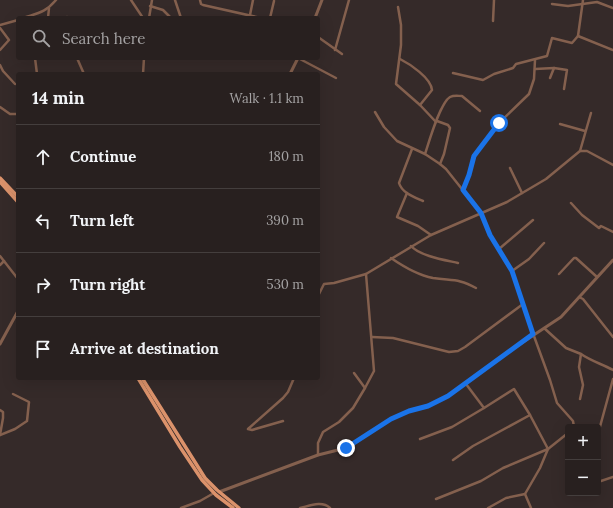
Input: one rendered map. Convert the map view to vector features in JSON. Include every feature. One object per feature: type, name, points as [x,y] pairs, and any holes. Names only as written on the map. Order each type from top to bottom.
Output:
[{"type":"main road","points":[[0,178],[16,196]]},
{"type":"main road","points":[[0,182],[16,200]]},
{"type":"main road","points":[[139,380],[180,448],[202,480],[214,493],[234,508]]},
{"type":"main road","points":[[143,380],[205,478],[219,492],[239,508]]},
{"type":"street","points":[[27,16],[49,8],[56,0]]},
{"type":"street","points":[[131,0],[142,16]]},
{"type":"street","points":[[149,16],[152,0]]},
{"type":"street","points":[[175,0],[180,16]]},
{"type":"street","points":[[200,0],[201,4],[203,5],[254,16]]},
{"type":"street","points":[[250,15],[253,0]]},
{"type":"street","points":[[316,16],[322,0]]},
{"type":"street","points":[[335,50],[349,0]]},
{"type":"street","points":[[493,21],[494,0]]},
{"type":"street","points":[[270,16],[274,1]]},
{"type":"street","points":[[454,73],[484,80],[494,74],[513,68],[516,64],[547,56],[552,38],[572,44],[578,36],[583,2]]},
{"type":"street","points":[[552,4],[568,6],[583,2],[598,2],[613,8]]},
{"type":"street","points":[[150,6],[163,10],[169,16]]},
{"type":"street","points":[[398,7],[401,25],[400,59],[396,84],[437,121],[448,125],[450,128],[440,164]]},
{"type":"street","points":[[48,16],[49,8]]},
{"type":"street","points":[[0,50],[9,40],[0,26],[16,21]]},
{"type":"street","points":[[578,36],[613,50]]},
{"type":"street","points":[[320,39],[342,54]]},
{"type":"street","points":[[400,59],[416,70],[429,82],[433,88],[420,105]]},
{"type":"street","points":[[35,60],[37,72]]},
{"type":"street","points":[[78,60],[83,72]]},
{"type":"street","points":[[143,72],[145,60]]},
{"type":"street","points":[[291,72],[297,60]]},
{"type":"street","points":[[302,60],[336,78]]},
{"type":"street","points":[[463,190],[474,156],[499,123],[529,94],[534,79],[535,60]]},
{"type":"street","points":[[0,66],[16,84]]},
{"type":"street","points":[[535,69],[554,68],[567,70],[564,88]]},
{"type":"street","points":[[550,78],[554,68]]},
{"type":"street","points":[[424,154],[443,106],[448,98],[452,96],[462,96],[480,111]]},
{"type":"street","points":[[0,107],[10,114],[16,114]]},
{"type":"street","points":[[375,112],[384,127],[396,141],[424,154],[446,169],[481,213],[490,235],[512,271],[557,403],[573,421],[574,424]]},
{"type":"street","points":[[320,292],[324,284],[334,283],[366,274],[431,235],[507,202],[546,179],[580,151],[591,113]]},
{"type":"street","points":[[560,124],[585,131]]},
{"type":"street","points":[[412,149],[399,183],[407,193],[423,201]]},
{"type":"street","points":[[580,151],[587,151],[613,165]]},
{"type":"street","points":[[510,168],[522,193]]},
{"type":"street","points":[[407,193],[396,217],[418,226],[431,235]]},
{"type":"street","points":[[571,203],[582,215],[599,228],[601,226],[613,232]]},
{"type":"street","points":[[499,249],[533,220]]},
{"type":"street","points":[[512,271],[529,259],[544,243]]},
{"type":"street","points":[[411,246],[414,250],[438,259],[458,263]]},
{"type":"street","points":[[0,256],[16,276]]},
{"type":"street","points":[[391,258],[420,274],[434,278],[464,281],[476,288]]},
{"type":"street","points":[[559,274],[574,258],[576,258],[597,276]]},
{"type":"street","points":[[219,492],[318,455],[346,448],[391,419],[409,411],[428,406],[448,396],[533,334],[561,317],[578,296],[613,260]]},
{"type":"street","points":[[0,265],[4,261]]},
{"type":"street","points":[[318,455],[318,444],[323,432],[339,422],[353,408],[374,371],[366,274]]},
{"type":"street","points":[[578,296],[583,299],[613,337]]},
{"type":"street","points":[[372,337],[393,338],[449,352],[458,351],[466,347],[523,304]]},
{"type":"street","points":[[1,343],[16,315]]},
{"type":"street","points":[[543,328],[566,348],[613,370]]},
{"type":"street","points":[[580,399],[583,385],[579,367],[581,354]]},
{"type":"street","points":[[354,373],[365,388]]},
{"type":"street","points":[[601,424],[613,379]]},
{"type":"street","points":[[283,421],[252,430],[248,429],[283,398],[288,392],[293,380]]},
{"type":"street","points":[[466,384],[484,408]]},
{"type":"street","points":[[420,439],[452,427],[514,389],[548,449]]},
{"type":"street","points":[[0,435],[15,429],[27,421],[29,402],[13,394]]},
{"type":"street","points":[[0,410],[3,412],[3,418],[0,435]]},
{"type":"street","points":[[453,460],[473,446],[530,415]]},
{"type":"street","points":[[436,499],[482,481],[503,468],[548,449],[565,436]]},
{"type":"street","points":[[488,508],[506,498],[525,494],[540,468],[548,449]]},
{"type":"street","points":[[601,481],[613,477]]},
{"type":"street","points":[[181,508],[200,501],[214,493]]},
{"type":"street","points":[[525,494],[531,508]]},
{"type":"street","points":[[300,508],[322,504],[327,505],[330,508]]},
{"type":"route","points":[[346,448],[391,419],[409,411],[428,406],[448,396],[533,334],[512,271],[490,235],[481,213],[463,190],[474,156],[499,123]]}]
